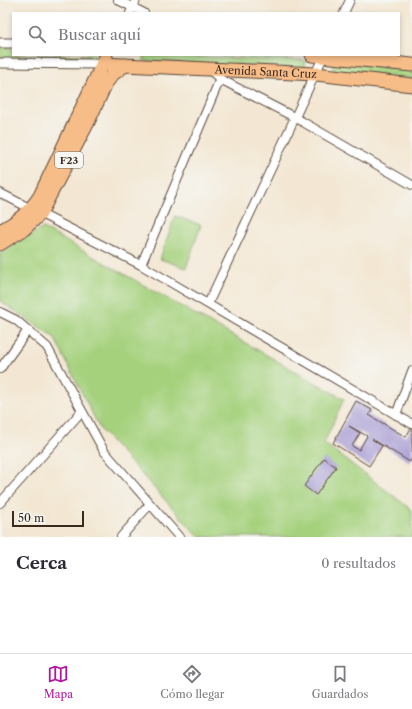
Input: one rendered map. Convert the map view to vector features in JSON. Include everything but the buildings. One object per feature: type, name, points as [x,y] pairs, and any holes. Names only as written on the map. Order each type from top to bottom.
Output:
[{"type":"highway","name":"Avenida Santa Cruz","points":[[330,56],[412,64]]},
{"type":"highway","name":"Avenida Santa Cruz","points":[[104,59],[125,65],[215,75],[316,74],[412,85]]},
{"type":"highway","name":"F23","points":[[0,231],[35,212],[40,196],[104,59]]},
{"type":"highway","name":"F23","points":[[0,244],[24,229],[88,124],[106,82],[113,74],[125,65]]},
{"type":"street","points":[[118,0],[142,12]]},
{"type":"street","points":[[344,12],[350,0]]},
{"type":"street","points":[[0,43],[12,43]]},
{"type":"street","points":[[208,304],[316,74],[320,56]]},
{"type":"street","name":"Avenida Santa Cruz","points":[[0,63],[104,59]]},
{"type":"street","points":[[141,265],[215,75],[296,118],[412,185]]},
{"type":"street","points":[[0,193],[141,265],[412,424]]},
{"type":"street","points":[[0,312],[16,320],[47,347],[104,451],[178,537]]},
{"type":"street","points":[[0,368],[28,330]]},
{"type":"street","points":[[396,415],[412,372]]},
{"type":"street","points":[[0,503],[82,411]]},
{"type":"street","points":[[121,537],[150,504]]},
{"type":"green space","points":[[0,48],[12,48],[12,56],[95,56],[96,59],[0,58]]},
{"type":"green space","points":[[144,56],[305,60],[305,68],[144,61]]},
{"type":"green space","points":[[333,61],[412,70],[412,79],[333,70]]},
{"type":"green space","points":[[175,216],[201,225],[186,268],[160,259]]},
{"type":"green space","points":[[43,228],[344,399],[324,443],[412,510],[412,537],[199,537],[100,429],[54,337],[0,301],[0,253]]}]
